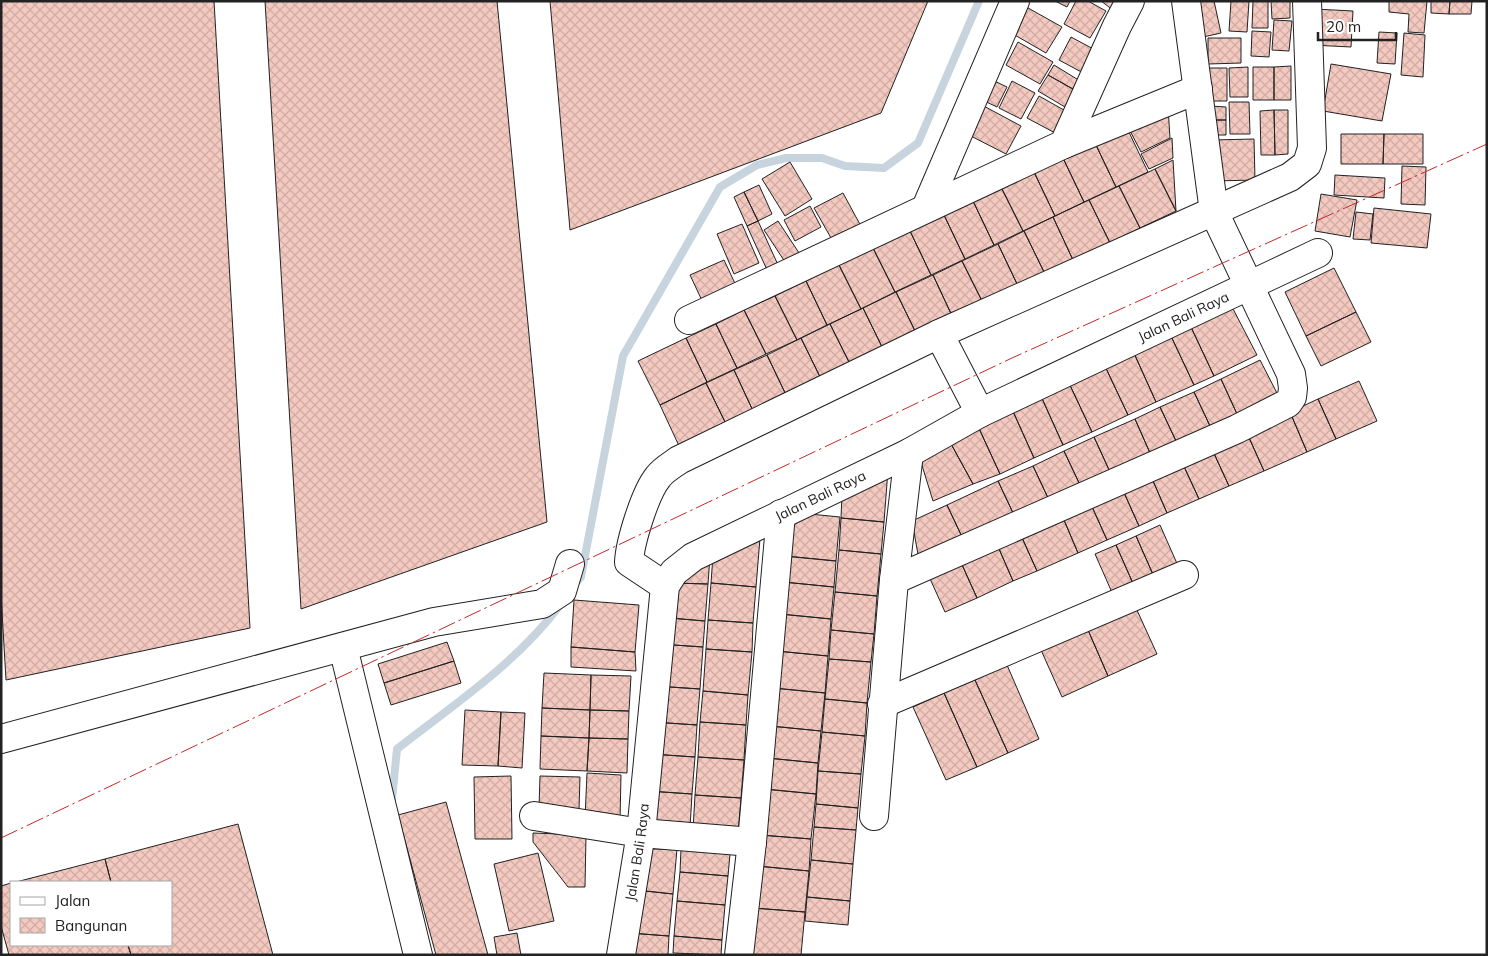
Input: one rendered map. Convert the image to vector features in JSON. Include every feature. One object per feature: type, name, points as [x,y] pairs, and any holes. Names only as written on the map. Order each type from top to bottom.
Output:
[{"type":"street","points":[[926,208],[1015,1]]},
{"type":"street","points":[[1064,144],[1116,26],[1130,1]]},
{"type":"street","points":[[894,580],[1237,429],[1288,402],[1292,397],[1291,374],[1214,212],[1186,1]]},
{"type":"street","points":[[665,586],[629,562],[630,548],[640,516],[658,477],[679,460],[939,334],[1290,177],[1307,164],[1312,148],[1307,1]]},
{"type":"street","points":[[689,320],[1064,144],[1198,89]]},
{"type":"street","name":"Jalan Bali Raya","points":[[621,955],[641,834],[665,586],[674,572],[693,557],[909,453],[980,413],[1318,253]]},
{"type":"street","points":[[939,334],[980,413]]},
{"type":"street","points":[[874,816],[882,704],[909,453]]},
{"type":"street","points":[[739,955],[752,842],[781,514]]},
{"type":"street","points":[[1,739],[434,622],[542,604],[562,591],[570,564]]},
{"type":"street","points":[[882,704],[1184,575]]},
{"type":"street","points":[[343,648],[418,955]]},
{"type":"street","points":[[534,816],[641,834],[752,842]]},
{"type":"building","points":[[1,1],[214,1],[250,628],[6,680],[1,595]]},
{"type":"building","points":[[265,1],[497,1],[547,522],[301,609]]},
{"type":"building","points":[[550,1],[928,1],[881,113],[570,230]]},
{"type":"building","points":[[1055,1],[1070,1],[1067,7]]},
{"type":"building","points":[[1076,1],[1088,1],[1106,11],[1090,38],[1064,24]]},
{"type":"building","points":[[1101,1],[1122,1],[1117,13]]},
{"type":"building","points":[[1196,1],[1214,1],[1221,33],[1203,37]]},
{"type":"building","points":[[1231,1],[1249,1],[1247,32],[1229,31]]},
{"type":"building","points":[[1253,1],[1268,1],[1268,28],[1252,28]]},
{"type":"building","points":[[1271,1],[1290,1],[1290,18],[1272,19]]},
{"type":"building","points":[[1389,1],[1427,1],[1424,33],[1408,32],[1409,14],[1389,12]]},
{"type":"building","points":[[1431,1],[1450,1],[1449,14],[1431,13]]},
{"type":"building","points":[[1450,1],[1472,1],[1471,14],[1449,14]]},
{"type":"building","points":[[1021,4],[1062,27],[1046,53],[1006,30]]},
{"type":"building","points":[[1314,9],[1353,11],[1351,47],[1312,45]]},
{"type":"building","points":[[1274,20],[1292,21],[1289,51],[1272,50]]},
{"type":"building","points":[[1252,31],[1271,32],[1269,57],[1251,56]]},
{"type":"building","points":[[1379,32],[1397,33],[1395,64],[1377,63]]},
{"type":"building","points":[[1404,33],[1425,35],[1423,77],[1401,75]]},
{"type":"building","points":[[1071,37],[1099,52],[1087,75],[1059,60]]},
{"type":"building","points":[[1208,38],[1241,38],[1241,63],[1208,64]]},
{"type":"building","points":[[1018,42],[1053,62],[1040,84],[1006,65]]},
{"type":"building","points":[[1331,64],[1391,74],[1382,121],[1323,111]]},
{"type":"building","points":[[1054,65],[1085,84],[1080,93],[1048,75]]},
{"type":"building","points":[[1291,66],[1291,100],[1274,100],[1274,67]]},
{"type":"building","points":[[1248,67],[1248,97],[1230,97],[1229,68]]},
{"type":"building","points":[[1253,67],[1274,67],[1274,100],[1253,100]]},
{"type":"building","points":[[1204,68],[1227,68],[1227,101],[1203,101]]},
{"type":"building","points":[[1048,75],[1080,93],[1070,110],[1038,91]]},
{"type":"building","points":[[986,77],[1007,87],[997,107],[976,97]]},
{"type":"building","points":[[1012,81],[1035,93],[1021,119],[999,108]]},
{"type":"building","points":[[1039,96],[1071,114],[1059,135],[1027,118]]},
{"type":"building","points":[[1229,102],[1249,102],[1250,134],[1230,134]]},
{"type":"building","points":[[980,104],[1021,126],[1006,154],[965,133]]},
{"type":"building","points":[[1210,106],[1226,107],[1226,120],[1209,120]]},
{"type":"building","points":[[1168,107],[1170,138],[1141,152],[1128,127]]},
{"type":"building","points":[[1274,110],[1275,155],[1261,155],[1260,111]]},
{"type":"building","points":[[1274,110],[1288,110],[1288,154],[1275,155]]},
{"type":"building","points":[[1209,120],[1226,120],[1226,135],[1209,135]]},
{"type":"building","points":[[1127,128],[1148,172],[1116,187],[1095,143]]},
{"type":"building","points":[[1341,134],[1384,134],[1383,164],[1341,164]]},
{"type":"building","points":[[1384,134],[1423,134],[1423,164],[1383,164]]},
{"type":"building","points":[[1172,138],[1173,158],[1149,169],[1141,154]]},
{"type":"building","points":[[1254,139],[1255,180],[1213,181],[1212,140]]},
{"type":"building","points":[[1095,143],[1116,187],[1084,202],[1063,158]]},
{"type":"building","points":[[1063,158],[1084,202],[1055,216],[1034,172]]},
{"type":"building","points":[[1173,160],[1176,211],[1155,169]]},
{"type":"building","points":[[790,162],[812,199],[785,216],[762,179]]},
{"type":"building","points":[[1402,166],[1426,167],[1425,205],[1401,204]]},
{"type":"building","points":[[1155,169],[1176,211],[1140,228],[1119,186]]},
{"type":"building","points":[[1034,172],[1055,216],[1023,231],[1001,187]]},
{"type":"building","points":[[1335,175],[1385,178],[1384,198],[1334,195]]},
{"type":"building","points":[[759,185],[772,214],[758,221],[744,192]]},
{"type":"building","points":[[1119,186],[1140,228],[1110,243],[1089,200]]},
{"type":"building","points":[[1001,187],[1023,231],[994,245],[973,201]]},
{"type":"building","points":[[744,192],[758,221],[747,226],[734,197]]},
{"type":"building","points":[[843,193],[863,230],[835,245],[814,208]]},
{"type":"building","points":[[1321,194],[1357,200],[1350,237],[1315,231]]},
{"type":"building","points":[[1089,200],[1110,243],[1073,260],[1053,217]]},
{"type":"building","points":[[973,201],[994,245],[965,259],[944,215]]},
{"type":"building","points":[[810,206],[821,227],[795,241],[784,220]]},
{"type":"building","points":[[1374,208],[1431,214],[1427,248],[1371,243]]},
{"type":"building","points":[[1356,212],[1373,214],[1370,240],[1353,239]]},
{"type":"building","points":[[944,215],[965,259],[931,275],[910,231]]},
{"type":"building","points":[[1053,217],[1073,260],[1045,274],[1024,231]]},
{"type":"building","points":[[758,221],[779,267],[768,272],[747,226]]},
{"type":"building","points":[[778,221],[805,262],[791,271],[764,230]]},
{"type":"building","points":[[742,224],[759,263],[734,274],[717,234]]},
{"type":"building","points":[[910,231],[931,275],[895,292],[873,248]]},
{"type":"building","points":[[1024,231],[1045,274],[1018,286],[998,244]]},
{"type":"building","points":[[998,244],[1018,286],[983,303],[962,261]]},
{"type":"building","points":[[873,248],[895,292],[861,309],[839,265]]},
{"type":"building","points":[[724,260],[739,292],[705,307],[690,275]]},
{"type":"building","points":[[962,261],[983,303],[953,318],[933,275]]},
{"type":"building","points":[[839,265],[861,309],[827,325],[806,281]]},
{"type":"building","points":[[1334,268],[1356,312],[1306,336],[1285,292]]},
{"type":"building","points":[[933,275],[953,318],[917,335],[896,292]]},
{"type":"building","points":[[806,281],[827,325],[797,340],[775,296]]},
{"type":"building","points":[[896,292],[917,335],[884,351],[863,308]]},
{"type":"building","points":[[775,296],[797,340],[766,354],[744,310]]},
{"type":"building","points":[[1231,305],[1257,355],[1214,376],[1190,325]]},
{"type":"building","points":[[863,308],[884,351],[851,366],[830,324]]},
{"type":"building","points":[[744,310],[766,354],[737,368],[716,324]]},
{"type":"building","points":[[1356,312],[1371,342],[1321,366],[1306,336]]},
{"type":"building","points":[[716,324],[737,368],[707,382],[686,338]]},
{"type":"building","points":[[830,324],[851,366],[822,381],[801,338]]},
{"type":"building","points":[[1190,325],[1214,376],[1194,385],[1170,334]]},
{"type":"building","points":[[1170,334],[1194,385],[1156,402],[1133,351]]},
{"type":"building","points":[[686,338],[707,382],[660,405],[638,361]]},
{"type":"building","points":[[801,338],[822,381],[787,397],[767,355]]},
{"type":"building","points":[[1133,351],[1156,402],[1128,415],[1104,364]]},
{"type":"building","points":[[767,355],[787,397],[754,413],[734,370]]},
{"type":"building","points":[[1260,360],[1278,395],[1237,414],[1221,379]]},
{"type":"building","points":[[1104,364],[1128,415],[1092,432],[1068,381]]},
{"type":"building","points":[[734,370],[754,413],[727,426],[706,383]]},
{"type":"building","points":[[1221,379],[1237,414],[1210,426],[1194,392]]},
{"type":"building","points":[[1068,381],[1092,432],[1063,445],[1040,394]]},
{"type":"building","points":[[1359,381],[1377,421],[1336,439],[1318,399]]},
{"type":"building","points":[[706,383],[727,426],[680,448],[660,405]]},
{"type":"building","points":[[1194,392],[1210,426],[1176,441],[1160,407]]},
{"type":"building","points":[[1040,394],[1063,445],[1034,458],[1011,407]]},
{"type":"building","points":[[1318,399],[1336,439],[1307,452],[1290,412]]},
{"type":"building","points":[[1011,407],[1034,458],[1000,474],[976,422]]},
{"type":"building","points":[[1160,407],[1176,441],[1150,453],[1135,419]]},
{"type":"building","points":[[1290,412],[1307,452],[1264,471],[1246,431]]},
{"type":"building","points":[[1135,419],[1150,453],[1110,472],[1094,437]]},
{"type":"building","points":[[976,422],[1000,474],[973,484],[950,442]]},
{"type":"building","points":[[1246,431],[1264,471],[1229,486],[1211,447]]},
{"type":"building","points":[[1094,437],[1110,472],[1080,485],[1064,451]]},
{"type":"building","points":[[950,442],[973,484],[933,501],[920,459]]},
{"type":"building","points":[[1211,447],[1229,486],[1199,499],[1181,460]]},
{"type":"building","points":[[1064,451],[1080,485],[1049,500],[1033,466]]},
{"type":"building","points":[[1181,460],[1199,499],[1167,513],[1150,474]]},
{"type":"building","points":[[1033,466],[1049,500],[1014,515],[998,481]]},
{"type":"building","points":[[888,470],[884,522],[841,518],[842,494]]},
{"type":"building","points":[[1150,474],[1167,513],[1139,526],[1121,486]]},
{"type":"building","points":[[998,481],[1014,515],[963,539],[947,505]]},
{"type":"building","points":[[1121,486],[1139,526],[1107,540],[1089,500]]},
{"type":"building","points":[[1089,500],[1107,540],[1078,553],[1061,513]]},
{"type":"building","points":[[947,505],[963,539],[919,560],[912,521]]},
{"type":"building","points":[[789,512],[840,517],[836,561],[785,556]]},
{"type":"building","points":[[1061,513],[1078,553],[1037,571],[1019,531]]},
{"type":"building","points":[[841,518],[884,522],[881,554],[839,550]]},
{"type":"building","points":[[1160,525],[1179,568],[1155,579],[1136,536]]},
{"type":"building","points":[[761,526],[756,587],[711,583],[713,555]]},
{"type":"building","points":[[1019,531],[1037,571],[1013,581],[996,542]]},
{"type":"building","points":[[1136,536],[1155,579],[1135,588],[1116,545]]},
{"type":"building","points":[[996,542],[1013,581],[977,598],[959,558]]},
{"type":"building","points":[[1116,545],[1135,588],[1114,597],[1095,554]]},
{"type":"building","points":[[839,550],[881,554],[877,596],[835,592]]},
{"type":"building","points":[[710,556],[708,584],[672,583]]},
{"type":"building","points":[[785,556],[836,561],[834,587],[783,582]]},
{"type":"building","points":[[959,558],[977,598],[945,612],[927,572]]},
{"type":"building","points":[[783,582],[834,587],[831,619],[780,614]]},
{"type":"building","points":[[672,583],[708,584],[705,621],[670,618]]},
{"type":"building","points":[[711,583],[756,587],[753,623],[708,620]]},
{"type":"building","points":[[835,592],[877,596],[874,634],[831,630]]},
{"type":"building","points":[[574,600],[639,605],[635,652],[571,647]]},
{"type":"building","points":[[1136,608],[1157,654],[1108,676],[1088,630]]},
{"type":"building","points":[[780,614],[831,619],[828,656],[776,651]]},
{"type":"building","points":[[670,618],[705,621],[703,647],[659,644]]},
{"type":"building","points":[[708,620],[753,623],[752,652],[706,649]]},
{"type":"building","points":[[831,630],[874,634],[871,662],[829,659]]},
{"type":"building","points":[[1088,630],[1108,676],[1062,697],[1041,650]]},
{"type":"building","points":[[447,642],[454,661],[384,683],[378,664]]},
{"type":"building","points":[[659,644],[703,647],[700,689],[655,686]]},
{"type":"building","points":[[571,647],[635,652],[636,671],[571,667]]},
{"type":"building","points":[[706,649],[752,652],[748,695],[703,691]]},
{"type":"building","points":[[776,651],[828,656],[825,693],[773,688]]},
{"type":"building","points":[[829,659],[871,662],[867,703],[825,699]]},
{"type":"building","points":[[454,661],[461,683],[391,705],[384,683]]},
{"type":"building","points":[[1007,665],[1039,739],[1008,753],[975,680]]},
{"type":"building","points":[[544,673],[591,675],[590,710],[542,708]]},
{"type":"building","points":[[591,675],[631,676],[629,711],[590,710]]},
{"type":"building","points":[[975,680],[1008,753],[977,767],[944,693]]},
{"type":"building","points":[[655,686],[700,689],[697,725],[653,722]]},
{"type":"building","points":[[773,688],[825,693],[821,731],[770,726]]},
{"type":"building","points":[[703,691],[748,695],[746,725],[700,722]]},
{"type":"building","points":[[944,693],[977,767],[946,780],[913,707]]},
{"type":"building","points":[[825,699],[867,703],[865,736],[822,732]]},
{"type":"building","points":[[542,708],[590,710],[589,738],[541,736]]},
{"type":"building","points":[[465,710],[501,712],[498,766],[462,765]]},
{"type":"building","points":[[590,710],[629,711],[628,739],[589,738]]},
{"type":"building","points":[[501,712],[525,713],[522,768],[498,766]]},
{"type":"building","points":[[653,722],[697,725],[695,757],[651,754]]},
{"type":"building","points":[[700,722],[746,725],[744,760],[698,757]]},
{"type":"building","points":[[770,726],[821,731],[818,763],[767,758]]},
{"type":"building","points":[[822,732],[865,736],[861,774],[818,771]]},
{"type":"building","points":[[541,736],[589,738],[587,771],[540,769]]},
{"type":"building","points":[[589,738],[628,739],[627,773],[587,771]]},
{"type":"building","points":[[651,754],[695,757],[692,794],[648,791]]},
{"type":"building","points":[[698,757],[744,760],[741,798],[695,795]]},
{"type":"building","points":[[767,758],[818,763],[816,794],[764,789]]},
{"type":"building","points":[[818,771],[861,774],[858,808],[816,804]]},
{"type":"building","points":[[587,773],[621,775],[620,820],[585,819]]},
{"type":"building","points":[[511,776],[512,839],[475,839],[474,777]]},
{"type":"building","points":[[540,776],[580,777],[579,809],[539,808]]},
{"type":"building","points":[[764,789],[816,794],[811,839],[760,835]]},
{"type":"building","points":[[648,791],[692,794],[690,828],[645,824]]},
{"type":"building","points":[[695,795],[741,798],[738,833],[693,830]]},
{"type":"building","points":[[446,802],[488,955],[436,955],[398,815]]},
{"type":"building","points":[[816,804],[858,808],[856,830],[814,827]]},
{"type":"building","points":[[238,824],[273,955],[131,955],[128,946],[172,946],[172,881],[111,881],[105,859]]},
{"type":"building","points":[[814,827],[856,830],[853,864],[811,860]]},
{"type":"building","points":[[533,833],[586,835],[585,887],[568,887],[533,842]]},
{"type":"building","points":[[760,835],[811,839],[809,871],[757,866]]},
{"type":"building","points":[[642,849],[677,849],[673,894],[636,890]]},
{"type":"building","points":[[681,849],[730,854],[728,876],[680,872]]},
{"type":"building","points":[[538,853],[554,921],[509,931],[494,864]]},
{"type":"building","points":[[105,859],[111,881],[20,881]]},
{"type":"building","points":[[811,860],[853,864],[850,901],[807,897]]},
{"type":"building","points":[[757,866],[809,871],[805,912],[753,908]]},
{"type":"building","points":[[680,872],[728,876],[725,905],[677,901]]},
{"type":"building","points":[[10,883],[10,946],[128,946],[131,955],[9,955],[1,926],[1,886]]},
{"type":"building","points":[[636,890],[673,894],[669,936],[629,933]]},
{"type":"building","points":[[807,897],[850,901],[848,925],[805,921]]},
{"type":"building","points":[[677,901],[725,905],[722,940],[674,936]]},
{"type":"building","points":[[753,908],[805,912],[801,955],[749,955]]},
{"type":"building","points":[[517,933],[521,955],[497,955],[494,937]]},
{"type":"building","points":[[629,933],[669,936],[668,955],[623,955]]},
{"type":"building","points":[[674,936],[722,940],[721,955],[673,953]]},
{"type":"waterway","points":[[575,584],[581,577],[623,356],[720,187],[757,165],[786,158],[822,158],[845,166],[884,168],[918,143],[979,1]]},
{"type":"waterway","points":[[392,799],[397,749],[504,664],[543,626],[560,605]]},
{"type":"power","points":[[1,838],[1012,358],[1487,144]]}]
